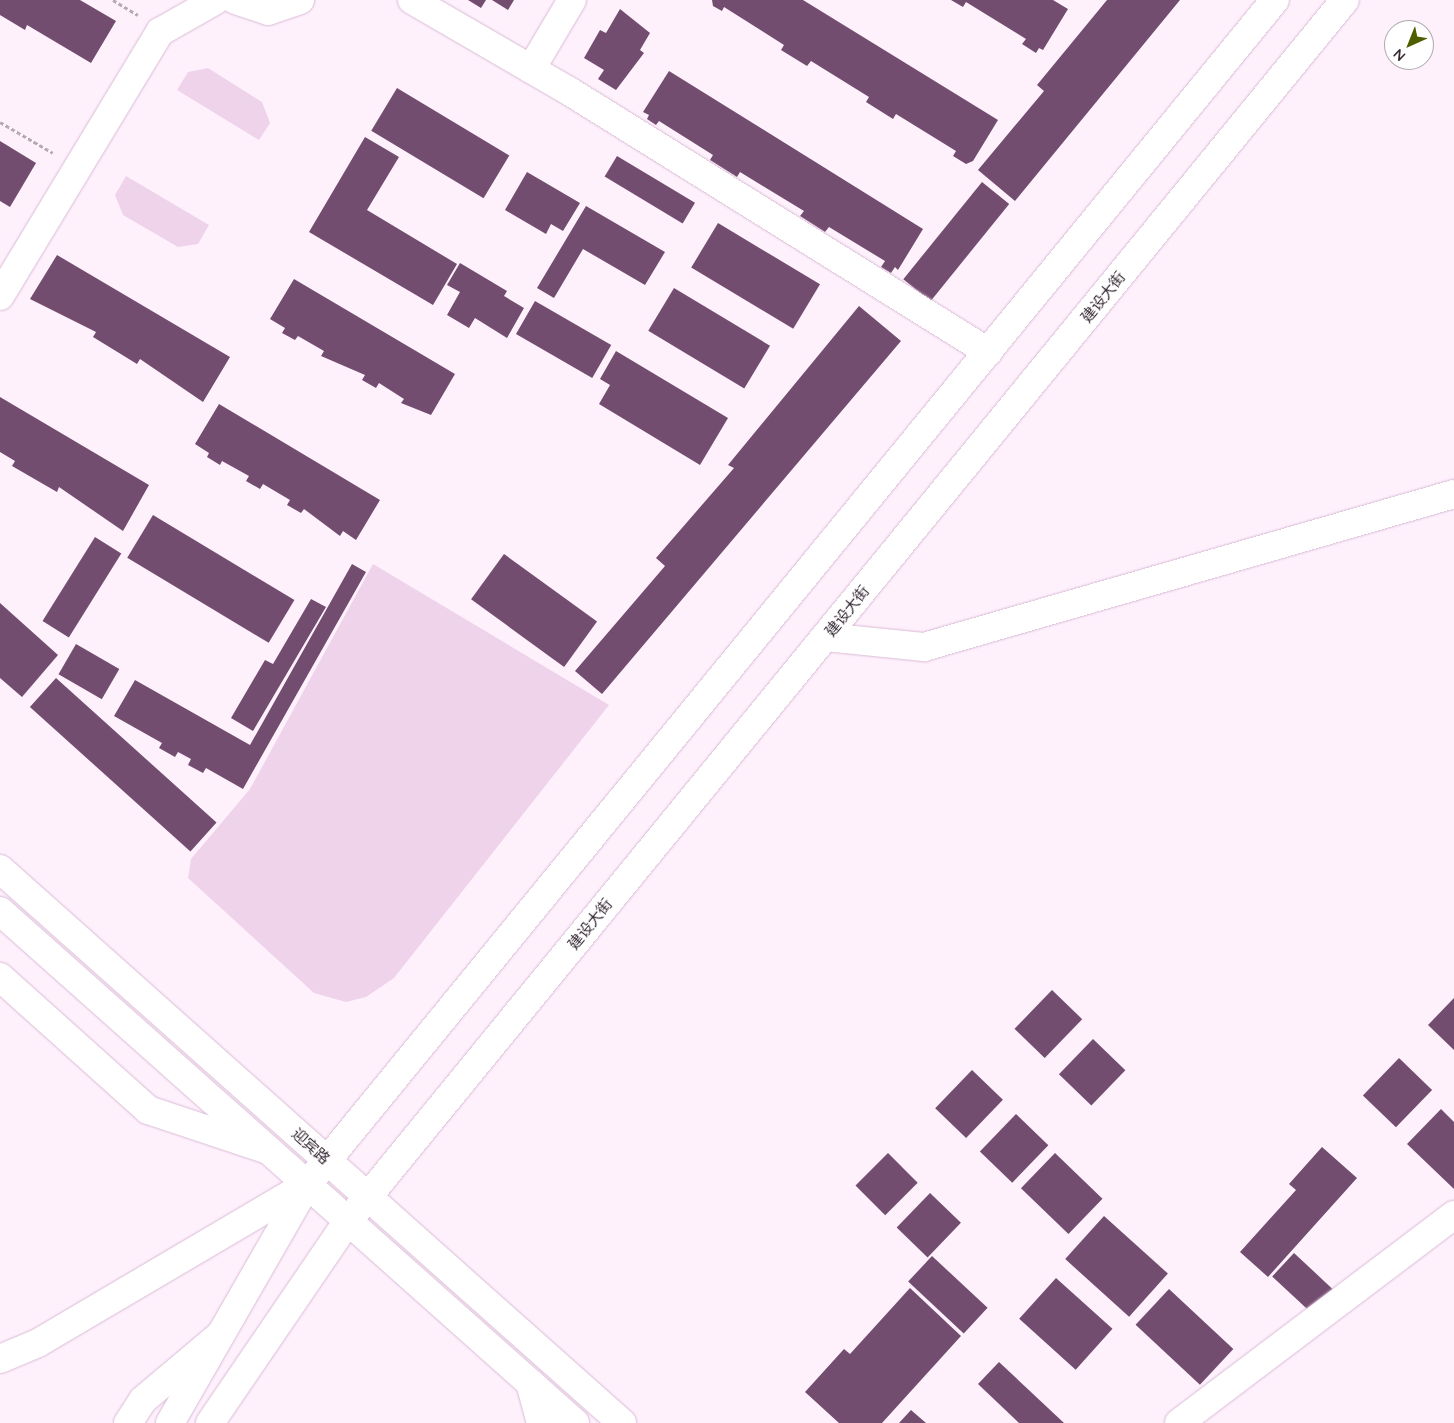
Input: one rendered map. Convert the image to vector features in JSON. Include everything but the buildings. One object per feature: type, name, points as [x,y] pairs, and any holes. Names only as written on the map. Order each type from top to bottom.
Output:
[{"type":"main road","points":[[0,296],[160,32],[216,0]]},
{"type":"main road","points":[[235,0],[268,11],[300,0]]},
{"type":"main road","points":[[412,0],[531,69],[988,352]]},
{"type":"main road","points":[[531,69],[572,0]]},
{"type":"main road","points":[[170,1423],[307,1185],[1275,0]]},
{"type":"main road","name":"建设大街","points":[[210,1423],[348,1221],[1345,0]]},
{"type":"main road","points":[[825,637],[924,647],[1454,494]]},
{"type":"main road","name":"迎宾路","points":[[0,869],[622,1423]]},
{"type":"main road","name":"迎宾路","points":[[0,911],[575,1423]]},
{"type":"main road","points":[[0,977],[148,1110],[268,1150]]},
{"type":"main road","points":[[0,1359],[38,1343],[307,1185]]},
{"type":"main road","points":[[1179,1423],[1454,1215]]},
{"type":"main road","points":[[128,1423],[143,1400],[222,1334]]},
{"type":"main road","points":[[227,1423],[239,1381]]},
{"type":"main road","points":[[530,1383],[541,1423]]},
{"type":"path","points":[[0,122],[77,167]]},
{"type":"shaded area","points":[[208,68],[262,102],[270,123],[259,140],[177,90],[188,72]]},
{"type":"shaded area","points":[[126,176],[209,225],[198,244],[178,247],[123,215],[115,195]]},
{"type":"shaded area","points":[[373,564],[609,705],[394,978],[366,997],[346,1002],[314,993],[188,878],[191,859],[250,789]]}]
